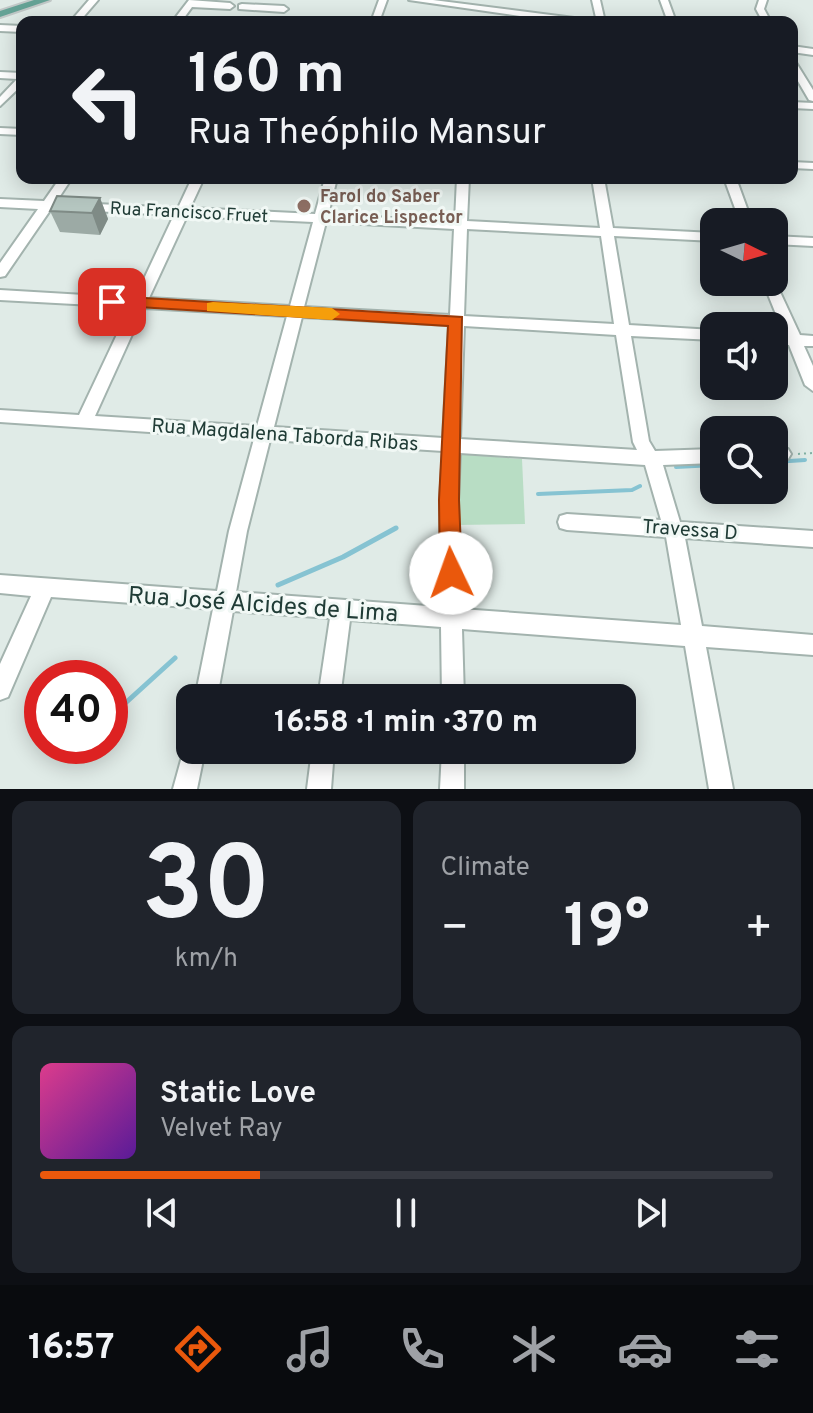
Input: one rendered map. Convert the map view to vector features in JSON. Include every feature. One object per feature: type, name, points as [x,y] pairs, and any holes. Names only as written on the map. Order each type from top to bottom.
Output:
[{"type":"main road","points":[[0,14],[45,0]]},
{"type":"street","points":[[79,16],[94,0]]},
{"type":"street","points":[[413,0],[537,16]]},
{"type":"street","points":[[191,2],[230,6]]},
{"type":"street","points":[[242,7],[287,4]]},
{"type":"street","points":[[798,73],[813,98]]},
{"type":"street","points":[[0,103],[16,84]]},
{"type":"street","points":[[0,273],[62,184]]},
{"type":"street","points":[[84,421],[195,184]]},
{"type":"street","points":[[209,684],[224,601],[264,433],[330,184]]},
{"type":"street","points":[[453,684],[454,618],[449,524],[463,184]]},
{"type":"street","points":[[599,184],[641,442],[656,468],[673,527],[721,789]]},
{"type":"street","points":[[732,184],[741,208]]},
{"type":"street","name":"Rua Francisco Fruet","points":[[0,203],[700,236]]},
{"type":"street","points":[[788,241],[813,242]]},
{"type":"street","points":[[0,295],[700,334]]},
{"type":"street","points":[[776,296],[813,385]]},
{"type":"street","points":[[788,340],[813,341]]},
{"type":"street","name":"Rua Magdalena Taborda Ribas","points":[[0,416],[650,458],[700,456]]},
{"type":"street","name":"Travessa D","points":[[567,522],[813,539]]},
{"type":"street","name":"Rua José Alcides de Lima","points":[[0,584],[813,645]]},
{"type":"street","points":[[0,689],[45,587]]},
{"type":"street","points":[[331,684],[341,610]]},
{"type":"street","points":[[185,789],[191,764]]},
{"type":"street","points":[[319,789],[322,764]]},
{"type":"street","points":[[452,789],[453,764]]},
{"type":"path","points":[[788,454],[813,453]]},
{"type":"green space","points":[[457,454],[522,459],[525,524],[455,525]]},
{"type":"building","points":[[57,196],[100,198],[92,213],[50,211]]},
{"type":"waterway","points":[[788,461],[805,460]]},
{"type":"waterway","points":[[676,467],[700,466]]},
{"type":"waterway","points":[[538,494],[632,490],[640,486]]},
{"type":"waterway","points":[[278,585],[343,557],[396,528]]},
{"type":"waterway","points":[[128,701],[175,658]]},
{"type":"slow traffic","points":[[213,307],[332,314]]},
{"type":"place","name":"Farol do Saber Clarice Lispector","points":[[304,206]]},
{"type":"route","points":[[112,302],[457,321],[449,500],[451,573]]}]
